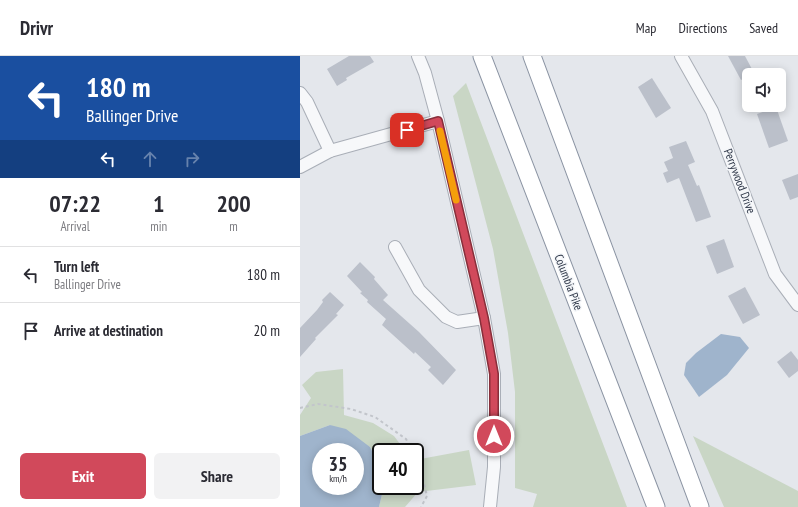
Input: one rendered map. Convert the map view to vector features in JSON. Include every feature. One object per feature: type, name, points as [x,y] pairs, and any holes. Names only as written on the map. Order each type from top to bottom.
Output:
[{"type":"highway","name":"Columbia Pike","points":[[482,56],[656,507]]},
{"type":"highway","points":[[532,56],[700,507]]},
{"type":"street","points":[[418,56],[425,73],[438,121],[484,318],[494,374],[494,467],[490,507]]},
{"type":"street","name":"Perrywood Drive","points":[[681,56],[712,110],[776,274],[793,290],[798,305]]},
{"type":"street","points":[[300,93],[307,102],[330,151]]},
{"type":"street","points":[[300,167],[330,151],[438,121]]},
{"type":"street","points":[[395,247],[419,290],[446,317],[457,322],[484,318]]},
{"type":"path","points":[[300,408],[318,404],[351,409],[375,417],[406,439],[408,443]]},
{"type":"path","points":[[421,507],[427,496],[424,484]]},
{"type":"green space","points":[[466,83],[627,507],[533,507],[537,494],[515,488],[515,392],[508,333],[493,249],[453,96]]},
{"type":"green space","points":[[343,369],[344,415],[373,423],[394,436],[399,443],[372,443],[372,451],[370,447],[364,443],[330,425],[300,436],[300,415],[311,398],[302,385],[316,372]]},
{"type":"green space","points":[[693,436],[798,491],[798,507],[724,507]]},
{"type":"green space","points":[[469,450],[476,485],[424,491],[424,458]]},
{"type":"green space","points":[[382,495],[415,495],[405,507],[379,507]]},
{"type":"water","points":[[721,334],[740,337],[749,348],[727,375],[699,397],[684,375],[686,363],[696,353]]},
{"type":"water","points":[[330,425],[346,429],[370,447],[372,451],[372,495],[382,495],[379,507],[300,507],[300,436]]},
{"type":"building","points":[[349,56],[370,56],[374,62],[346,78],[347,80],[337,86],[327,69]]},
{"type":"building","points":[[728,56],[745,56],[751,68],[742,68],[741,80]]},
{"type":"building","points":[[652,78],[671,108],[656,118],[638,87]]},
{"type":"building","points":[[762,112],[778,112],[788,141],[769,148],[757,114]]},
{"type":"building","points":[[686,141],[695,162],[688,165],[697,186],[699,185],[711,217],[696,222],[679,178],[667,183],[663,173],[668,171],[664,162],[673,158],[669,147]]},
{"type":"building","points":[[798,174],[798,197],[790,200],[782,180]]},
{"type":"building","points":[[724,239],[734,267],[717,274],[706,246]]},
{"type":"building","points":[[360,262],[375,277],[374,279],[388,295],[383,300],[419,332],[456,370],[443,385],[428,370],[431,367],[382,325],[386,319],[367,302],[368,300],[360,293],[362,292],[347,276]]},
{"type":"building","points":[[745,287],[760,315],[743,324],[728,296]]},
{"type":"building","points":[[330,292],[344,305],[336,314],[338,315],[315,338],[316,339],[300,357],[300,328],[317,310],[323,302],[322,300]]},
{"type":"building","points":[[791,351],[798,360],[798,371],[789,378],[777,362]]},
{"type":"slow traffic","points":[[440,131],[456,200]]},
{"type":"route","points":[[407,130],[438,121],[484,318],[494,374],[494,436]]}]
